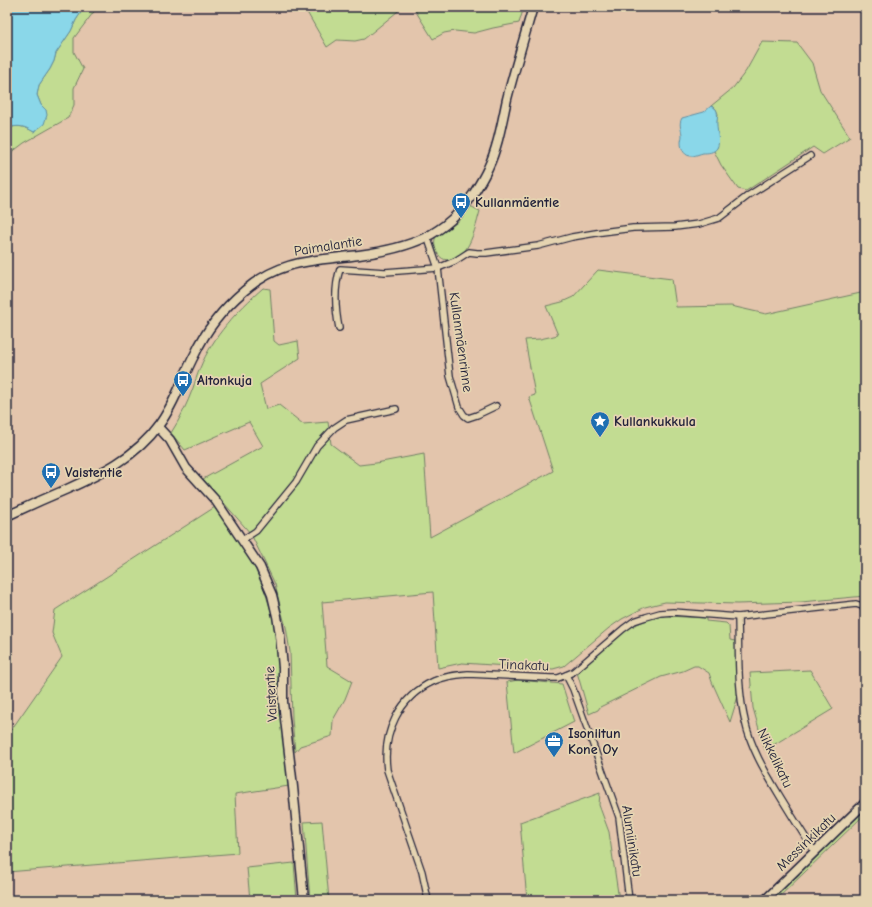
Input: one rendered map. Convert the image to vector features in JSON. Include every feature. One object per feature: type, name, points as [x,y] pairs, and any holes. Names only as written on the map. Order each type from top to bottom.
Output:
[{"type":"street","name":"Paimalantie","points":[[7,516],[107,470],[124,459],[148,439],[158,427],[175,399],[195,353],[207,333],[237,297],[255,282],[276,270],[296,263],[395,249],[410,244],[446,225],[460,212],[471,197],[488,168],[495,150],[512,81],[533,7]]},
{"type":"street","points":[[339,328],[336,311],[336,282],[340,268],[386,272],[438,268],[455,261],[469,252],[486,253],[538,246],[602,232],[633,228],[675,227],[699,224],[719,218],[749,195],[810,156]]},
{"type":"street","name":"Kullanmäenrinne","points":[[427,236],[438,268],[450,376],[459,406],[464,415],[468,418],[496,406]]},
{"type":"street","points":[[242,540],[256,531],[296,482],[317,446],[334,428],[346,420],[396,409]]},
{"type":"street","name":"Vaistentie","points":[[158,427],[170,440],[186,468],[216,502],[242,540],[260,567],[272,595],[280,635],[283,668],[283,702],[304,900]]},
{"type":"street","name":"Tinakatu","points":[[428,900],[422,872],[387,770],[386,752],[392,726],[398,714],[406,703],[419,690],[434,681],[450,676],[468,674],[558,678],[579,667],[634,621],[660,613],[673,612],[738,617],[853,604],[864,608]]},
{"type":"street","name":"Nikkelikatu","points":[[738,617],[740,691],[745,722],[750,738],[756,755],[767,776],[815,852]]},
{"type":"street","name":"Alumiinikatu","points":[[566,675],[574,689],[619,817],[629,900]]},
{"type":"street","name":"Messinkikatu","points":[[765,900],[865,803]]},
{"type":"green space","points":[[82,7],[99,7],[74,38],[74,52],[83,69],[74,88],[74,105],[68,118],[24,143],[7,156],[7,128],[21,127],[27,128],[34,132],[46,110],[41,105],[37,95],[39,85],[50,69],[56,53],[71,31]]},
{"type":"green space","points":[[304,7],[403,7],[364,39],[355,41],[337,40],[327,47]]},
{"type":"green space","points":[[413,7],[524,7],[519,23],[474,33],[455,31],[444,33],[433,39]]},
{"type":"green space","points":[[762,42],[797,43],[812,63],[820,90],[850,137],[823,154],[813,147],[746,191],[738,189],[721,165],[714,151],[717,148],[718,137],[716,125],[718,114],[716,109],[711,106],[733,88],[746,71]]},
{"type":"green space","points":[[470,206],[480,211],[471,240],[466,249],[458,256],[450,260],[444,259],[438,255],[436,251],[436,236],[441,231],[457,222]]},
{"type":"green space","points":[[598,270],[672,279],[676,307],[731,306],[766,314],[865,292],[865,596],[801,602],[737,604],[665,602],[645,607],[622,619],[564,666],[553,669],[462,663],[438,668],[433,592],[322,602],[327,666],[352,681],[345,699],[333,720],[332,736],[300,746],[295,752],[292,719],[290,652],[286,627],[275,584],[251,534],[203,479],[263,446],[249,422],[185,450],[171,433],[186,406],[205,356],[235,315],[263,288],[270,289],[274,341],[279,345],[298,341],[300,358],[260,384],[266,409],[279,405],[303,424],[328,422],[331,444],[359,465],[424,454],[430,537],[553,471],[529,397],[535,395],[525,340],[540,339],[558,335],[546,306],[562,302],[573,297]]},
{"type":"green space","points":[[215,507],[260,576],[272,614],[278,651],[280,702],[289,786],[235,794],[238,853],[7,872],[7,733],[9,733],[62,657],[52,633],[55,610]]},
{"type":"green space","points":[[667,616],[706,618],[706,621],[726,623],[729,626],[730,640],[735,641],[739,693],[730,722],[709,673],[698,666],[661,677],[589,714],[577,672],[626,630],[646,620]]},
{"type":"green space","points":[[810,670],[833,709],[765,750],[753,708],[750,673]]},
{"type":"green space","points":[[518,680],[562,684],[574,722],[514,753],[507,682]]},
{"type":"green space","points":[[600,793],[599,805],[609,832],[619,900],[527,900],[520,822]]},
{"type":"green space","points":[[865,809],[865,814],[776,900],[771,900]]},
{"type":"green space","points":[[322,821],[329,900],[310,900],[304,822]]},
{"type":"green space","points":[[294,863],[297,900],[250,900],[247,868]]},
{"type":"water","points":[[7,7],[82,7],[71,31],[56,53],[50,69],[39,85],[37,95],[41,105],[46,110],[47,115],[44,124],[34,132],[27,128],[21,127],[7,128]]},
{"type":"water","points":[[711,106],[715,108],[717,114],[719,142],[717,148],[714,151],[690,156],[684,152],[681,145],[681,120],[682,118],[704,112]]},
{"type":"place","name":"Kullanmäentie","points":[[461,219]]},
{"type":"place","name":"Aitonkuja","points":[[183,397]]},
{"type":"place","name":"Kullankukkula","points":[[600,438]]},
{"type":"place","name":"Vaistentie","points":[[51,489]]},
{"type":"place","name":"Isoniitun Kone Oy","points":[[554,758]]}]
